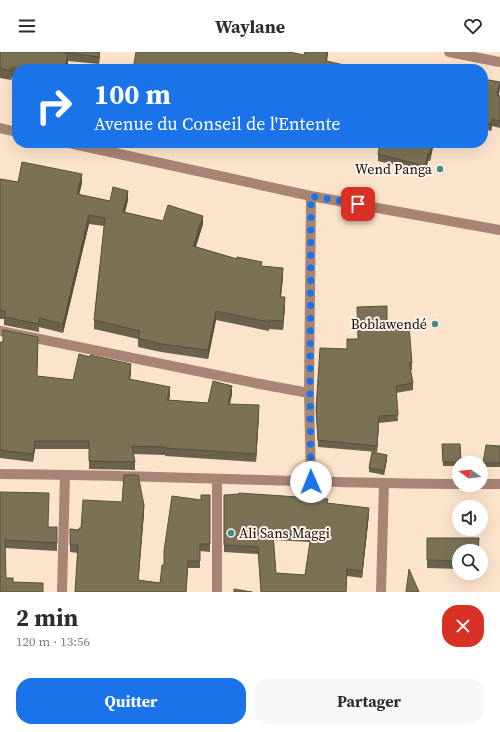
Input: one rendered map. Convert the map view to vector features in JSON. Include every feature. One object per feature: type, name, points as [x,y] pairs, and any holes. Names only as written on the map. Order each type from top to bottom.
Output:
[{"type":"street","points":[[450,52],[500,62]]},
{"type":"street","points":[[0,128],[12,131]]},
{"type":"street","points":[[91,148],[311,196],[500,230]]},
{"type":"street","points":[[311,196],[311,482]]},
{"type":"street","points":[[0,331],[310,393]]},
{"type":"street","points":[[0,474],[452,484]]},
{"type":"street","points":[[62,592],[65,475]]},
{"type":"street","points":[[217,479],[217,592]]},
{"type":"street","points":[[381,592],[384,483]]},
{"type":"street","points":[[488,484],[500,484]]},
{"type":"building","points":[[0,52],[61,52],[68,54],[66,64],[12,64],[11,71],[0,68]]},
{"type":"building","points":[[61,52],[99,52],[99,57]]},
{"type":"building","points":[[136,52],[289,52],[304,55],[305,52],[327,52],[326,61],[340,64],[134,64]]},
{"type":"building","points":[[488,80],[500,82],[497,95],[500,96],[500,121],[492,119],[491,124],[488,123]]},
{"type":"building","points":[[379,148],[431,148],[425,166],[378,154]]},
{"type":"building","points":[[22,162],[82,174],[77,194],[110,201],[113,187],[128,191],[123,212],[163,221],[168,205],[203,216],[193,246],[237,259],[237,257],[262,262],[261,266],[283,268],[280,297],[285,297],[283,321],[269,320],[269,322],[216,311],[208,350],[161,344],[138,338],[140,331],[94,320],[105,218],[89,215],[63,324],[39,318],[39,324],[4,317],[5,311],[0,310],[0,179],[18,182]]},
{"type":"building","points":[[387,306],[387,329],[409,326],[412,363],[409,363],[413,383],[396,386],[398,415],[379,416],[377,446],[318,440],[316,409],[320,348],[347,349],[347,339],[358,339],[357,307]]},
{"type":"building","points":[[3,330],[38,337],[37,376],[73,380],[79,354],[131,364],[129,379],[170,387],[167,400],[208,403],[213,381],[232,386],[228,404],[259,405],[256,454],[132,446],[135,462],[89,461],[89,441],[35,441],[33,454],[0,450],[0,342],[3,342]]},
{"type":"building","points":[[442,444],[460,444],[461,456],[452,456],[452,462],[443,462]]},
{"type":"building","points":[[486,445],[500,446],[500,463],[488,463],[488,456],[484,456]]},
{"type":"building","points":[[372,452],[387,455],[384,471],[369,468]]},
{"type":"building","points":[[124,475],[138,475],[144,505],[138,580],[160,583],[162,565],[164,565],[164,551],[172,496],[201,500],[201,495],[210,495],[210,544],[200,544],[200,561],[188,561],[186,592],[75,592],[78,545],[70,545],[70,529],[79,530],[79,528],[81,528],[83,500],[122,502]]},
{"type":"building","points":[[0,492],[49,493],[48,527],[57,527],[57,543],[5,540],[6,578],[13,578],[13,582],[43,583],[43,592],[0,592]]},
{"type":"building","points":[[239,494],[328,499],[327,503],[369,508],[362,571],[347,569],[346,592],[261,592],[258,547],[224,545],[224,495]],"holes":[[[273,533],[311,535],[305,575],[276,573]]]},
{"type":"building","points":[[427,538],[479,538],[479,544],[452,544],[452,561],[427,560]]},
{"type":"building","points":[[409,569],[419,592],[406,592]]},
{"type":"building","points":[[234,589],[252,592],[234,592]]},
{"type":"place","name":"Wend Panga","points":[[440,169]]},
{"type":"place","name":"Boblawendé","points":[[435,324]]},
{"type":"place","name":"Ali Sans Maggi","points":[[231,533]]},
{"type":"route","points":[[311,482],[311,196],[358,204]]}]
